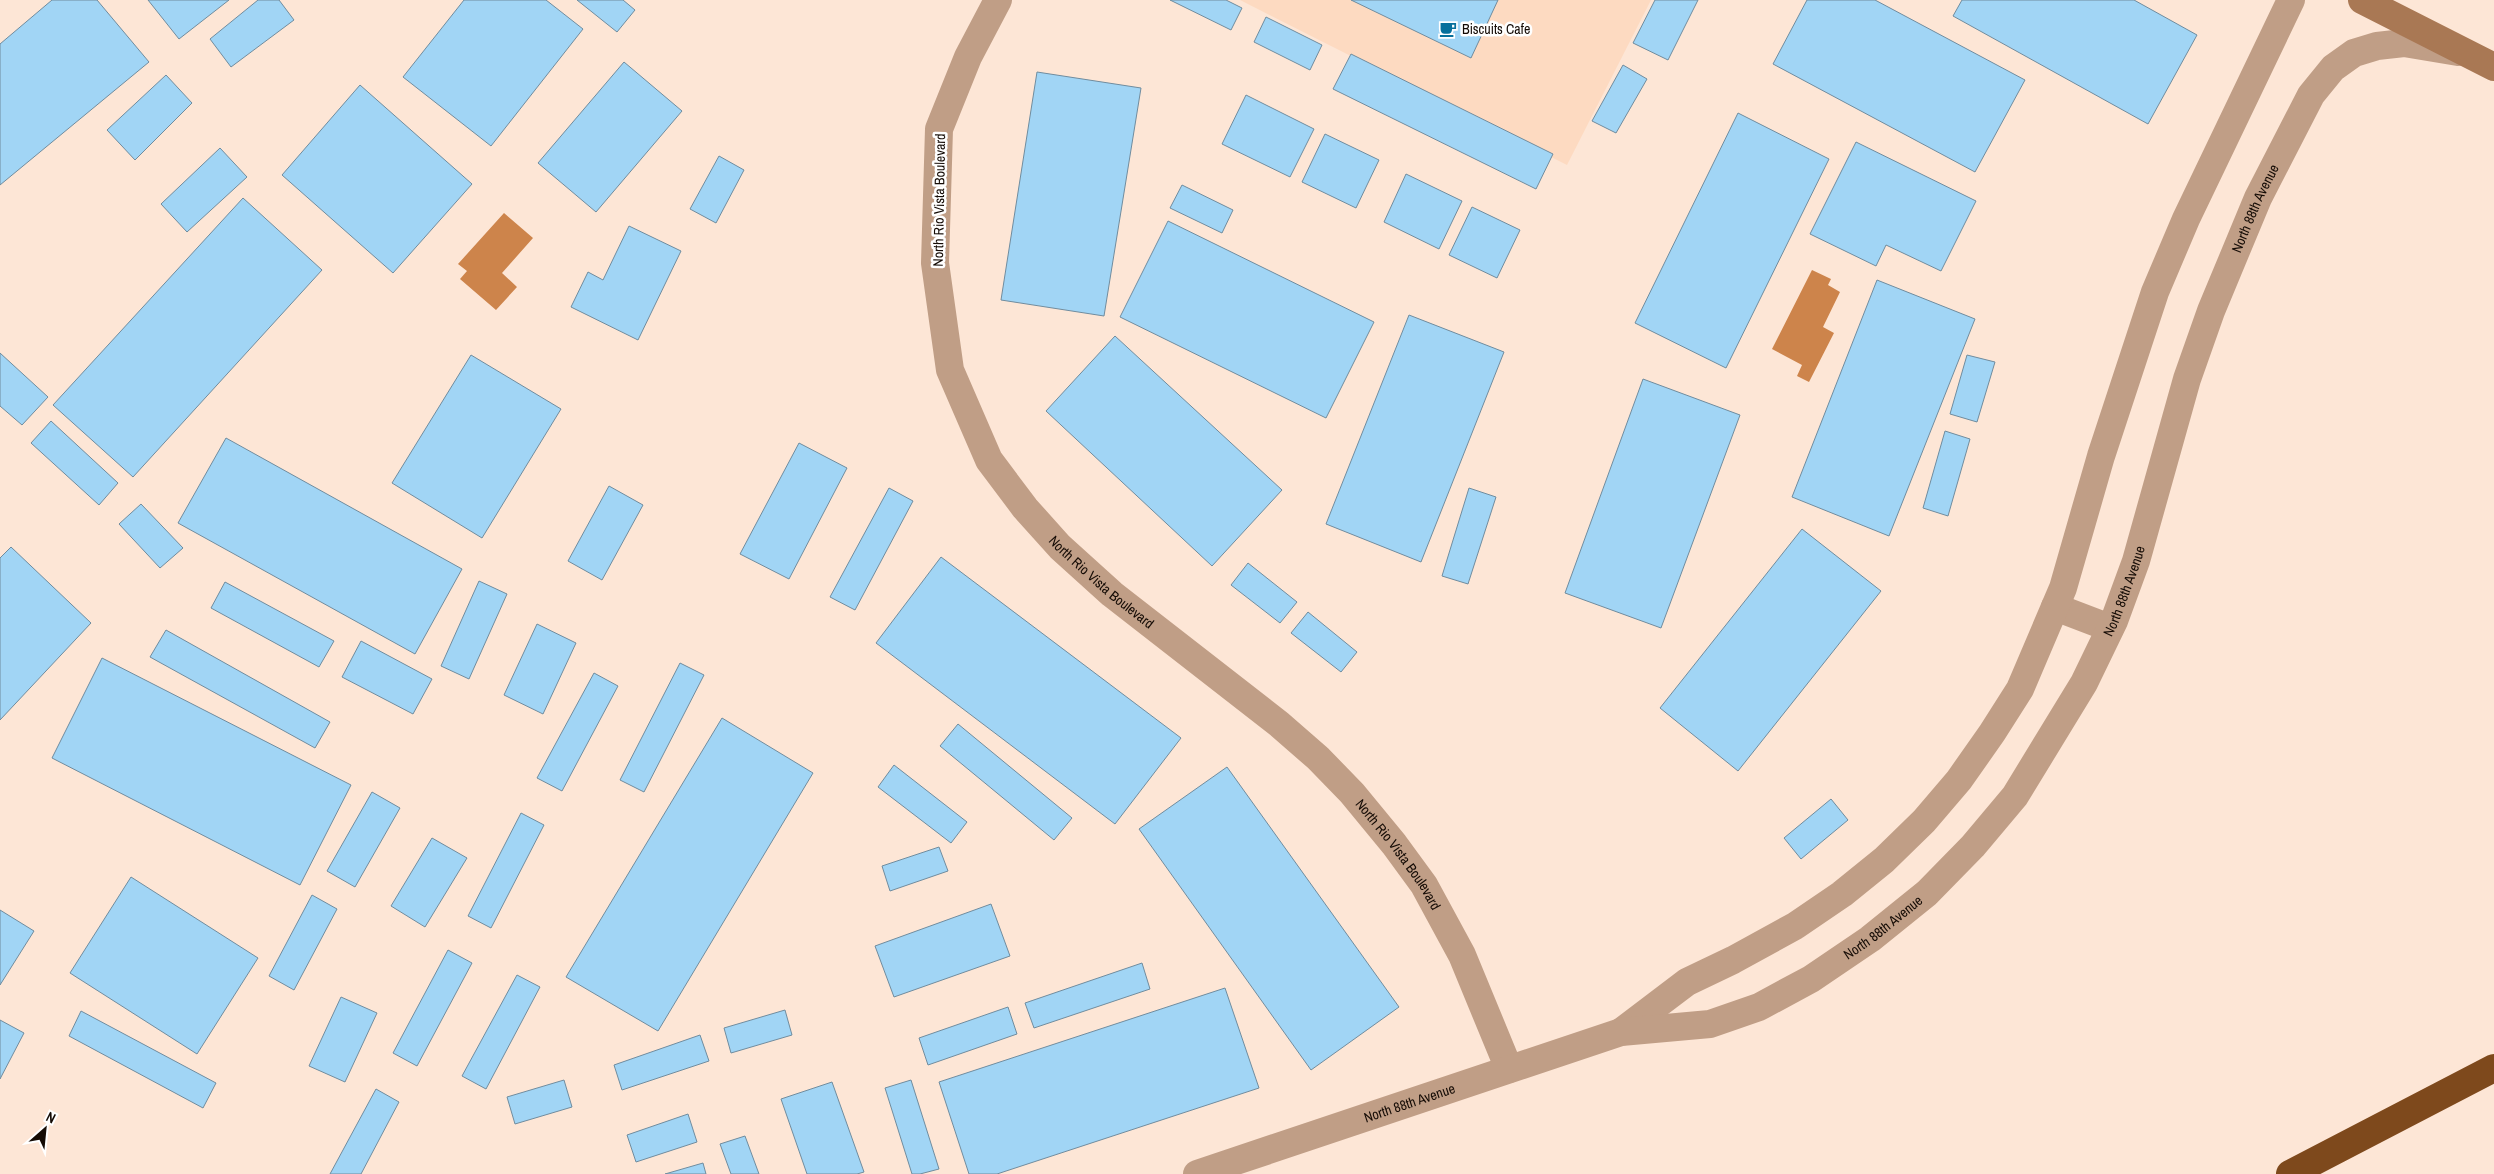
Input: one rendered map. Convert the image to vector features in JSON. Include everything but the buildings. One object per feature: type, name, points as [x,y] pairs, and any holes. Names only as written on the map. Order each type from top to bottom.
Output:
[{"type":"highway","points":[[2290,1174],[2494,1068]]},
{"type":"main road","points":[[2362,0],[2494,68]]},
{"type":"street","name":"North Rio Vista Boulevard","points":[[998,0],[968,58],[939,129],[936,263],[950,370],[989,460],[1025,508],[1066,553],[1112,594],[1279,724],[1318,758],[1352,793],[1394,844],[1424,885],[1462,955],[1509,1069]]},
{"type":"street","name":"North 88th Avenue","points":[[1621,1032],[1687,982],[1733,960],[1795,926],[1842,894],[1884,860],[1924,821],[1960,780],[2011,704],[2020,689],[2063,588],[2124,385],[2155,292],[2186,219],[2291,0]]},
{"type":"street","name":"North 88th Avenue","points":[[1197,1174],[1621,1032],[1710,1024],[1759,1007],[1811,979],[1870,938],[1927,892],[1973,846],[2015,796],[2084,683],[2110,628],[2136,561],[2179,406],[2210,311],[2258,198],[2311,95],[2333,68],[2354,53],[2377,46],[2404,44],[2468,54]]},
{"type":"street","points":[[2056,607],[2110,628]]},
{"type":"shaded area","points":[[1240,0],[1651,0],[1567,165]]},
{"type":"shaded area","points":[[504,213],[533,238],[502,273],[517,287],[496,310],[460,279],[467,271],[458,264]]},
{"type":"shaded area","points":[[1812,270],[1831,279],[1828,285],[1840,292],[1823,327],[1834,333],[1809,382],[1797,376],[1802,365],[1772,349]]},
{"type":"place","name":"Biscuits Cafe","points":[[1448,29]]}]
